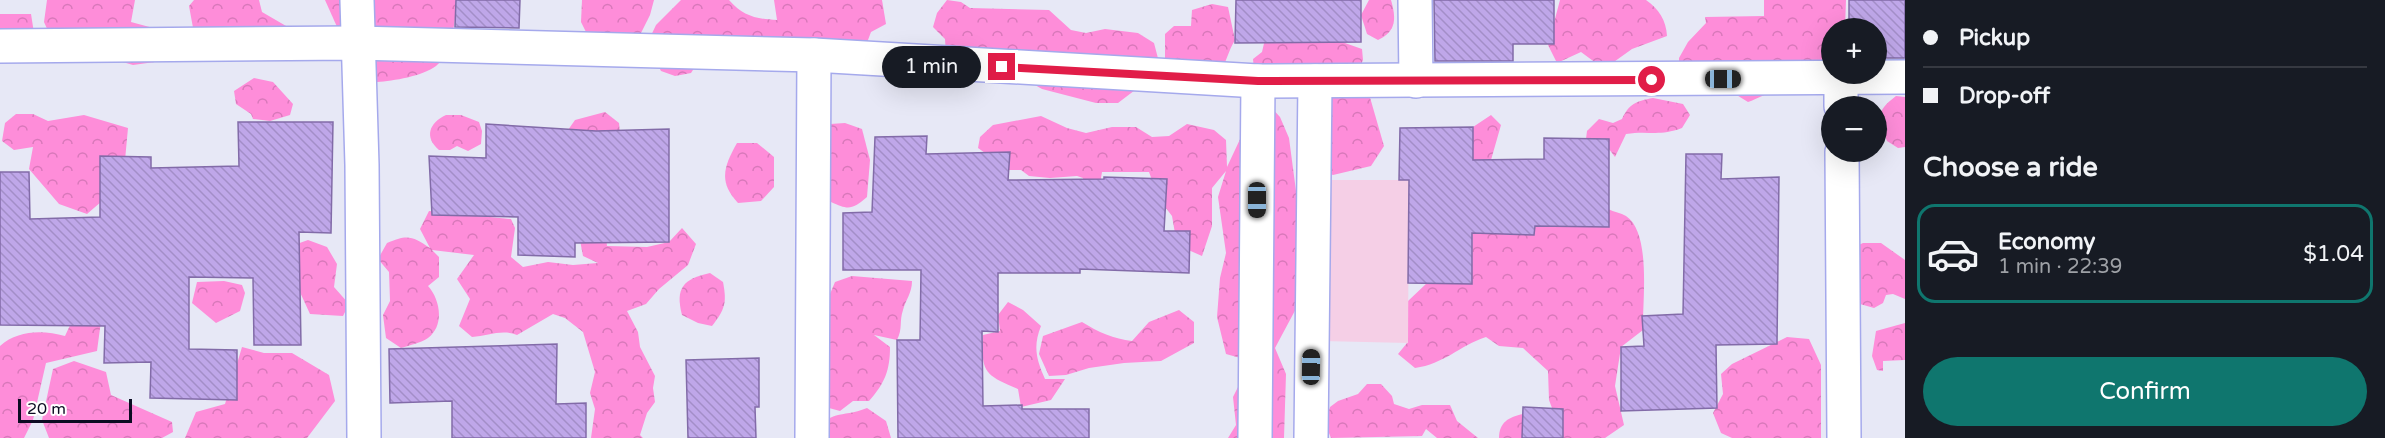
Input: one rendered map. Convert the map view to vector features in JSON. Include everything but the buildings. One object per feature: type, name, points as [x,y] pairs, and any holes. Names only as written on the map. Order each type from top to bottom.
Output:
[{"type":"street","points":[[357,0],[362,165],[364,438]]},
{"type":"street","points":[[1415,0],[1416,81]]},
{"type":"street","points":[[0,46],[357,43],[814,55],[1258,81],[1416,81],[1841,92],[1905,77]]},
{"type":"street","points":[[812,438],[814,55]]},
{"type":"street","points":[[1255,438],[1258,81]]},
{"type":"street","points":[[1311,438],[1315,81]]},
{"type":"street","points":[[1842,162],[1844,438]]},
{"type":"green space","points":[[47,0],[135,0],[131,22],[168,32],[162,61],[133,65],[53,42],[44,22]]},
{"type":"green space","points":[[194,0],[259,0],[262,12],[293,30],[196,44],[189,6]]},
{"type":"green space","points":[[325,0],[456,0],[454,26],[446,53],[436,66],[424,73],[377,82],[342,38]]},
{"type":"green space","points":[[582,0],[654,0],[650,15],[640,35],[588,36],[581,22]]},
{"type":"green space","points":[[681,0],[729,0],[739,10],[750,16],[777,20],[774,0],[882,0],[886,24],[871,32],[862,56],[770,66],[755,71],[741,44],[700,59],[691,73],[675,76],[661,71],[647,44],[656,25]]},
{"type":"green space","points":[[947,0],[961,2],[970,8],[1049,10],[1071,30],[1086,33],[1105,29],[1138,33],[1154,43],[1160,66],[1143,84],[1118,103],[1096,103],[1042,89],[1028,81],[946,54],[945,39],[933,27],[937,13]]},
{"type":"green space","points":[[1369,0],[1391,0],[1393,7],[1392,28],[1378,40],[1367,34],[1361,15]]},
{"type":"green space","points":[[1560,0],[1646,0],[1661,15],[1667,36],[1632,49],[1604,69],[1581,52],[1557,63],[1548,45]]},
{"type":"green space","points":[[1764,0],[1846,0],[1845,18],[1821,18],[1821,84],[1828,84],[1809,94],[1799,95],[1780,90],[1748,102],[1735,94],[1679,78],[1679,58],[1688,42],[1706,23],[1705,17],[1764,16]]},
{"type":"green space","points":[[1212,4],[1228,7],[1235,40],[1222,69],[1219,73],[1174,75],[1165,59],[1165,34],[1174,26],[1191,26],[1192,10]]},
{"type":"green space","points":[[0,14],[31,14],[34,33],[0,37]]},
{"type":"green space","points":[[1265,39],[1342,42],[1362,49],[1363,60],[1358,71],[1254,70],[1253,59],[1262,52]]},
{"type":"green space","points":[[254,78],[273,82],[293,104],[290,115],[270,121],[253,119],[251,114],[236,104],[234,91]]},
{"type":"green space","points":[[1333,83],[1369,94],[1384,146],[1371,166],[1333,175],[1305,165]]},
{"type":"green space","points":[[1896,96],[1905,97],[1905,147],[1898,148],[1887,141],[1887,104]]},
{"type":"green space","points":[[1653,98],[1683,104],[1690,115],[1682,128],[1660,133],[1626,134],[1615,157],[1609,149],[1609,139],[1586,139],[1587,131],[1599,119],[1613,123],[1622,119],[1634,104]]},
{"type":"green space","points":[[1270,106],[1280,117],[1289,138],[1303,244],[1298,305],[1275,348],[1286,374],[1284,438],[1228,438],[1236,425],[1233,397],[1251,361],[1226,354],[1217,317],[1220,278],[1226,253],[1218,197],[1226,171],[1212,188],[1212,226],[1202,256],[1177,245],[1172,216],[1159,199],[1149,172],[1102,172],[1099,190],[1099,262],[1090,270],[1083,267],[1083,178],[1029,176],[1021,170],[1009,170],[978,148],[980,137],[993,125],[1041,116],[1067,128],[1086,133],[1112,127],[1136,127],[1152,137],[1169,136],[1187,124],[1214,130],[1226,140],[1227,167],[1242,135]]},
{"type":"green space","points":[[605,112],[619,123],[622,154],[559,143],[575,120]]},
{"type":"green space","points":[[16,114],[33,114],[48,121],[84,115],[128,128],[124,171],[116,189],[87,214],[59,204],[29,169],[33,147],[14,150],[2,141],[5,123]]},
{"type":"green space","points":[[446,115],[461,115],[479,122],[482,131],[481,144],[468,151],[457,146],[450,150],[439,150],[431,140],[430,131],[440,118]]},
{"type":"green space","points":[[1491,115],[1501,125],[1491,160],[1491,233],[1534,234],[1535,205],[1544,226],[1608,227],[1608,209],[1626,216],[1634,225],[1639,237],[1644,270],[1643,330],[1621,347],[1615,386],[1624,425],[1605,438],[1563,438],[1563,410],[1552,408],[1549,400],[1548,371],[1523,348],[1499,346],[1486,337],[1435,363],[1415,368],[1398,354],[1407,343],[1408,301],[1427,283],[1472,283],[1473,127]]},
{"type":"green space","points":[[845,123],[862,129],[870,160],[867,197],[850,207],[831,202],[821,180],[830,124]]},
{"type":"green space","points":[[737,143],[757,143],[774,157],[774,187],[761,201],[738,203],[725,181],[726,167]]},
{"type":"green space","points":[[603,210],[607,246],[647,247],[669,242],[682,228],[696,244],[688,265],[659,289],[646,304],[627,311],[638,332],[640,347],[655,376],[653,388],[655,402],[647,413],[640,435],[643,438],[591,438],[595,409],[590,393],[595,372],[583,332],[565,318],[553,314],[517,335],[500,333],[472,337],[459,326],[470,299],[457,279],[474,255],[432,250],[439,257],[439,277],[428,286],[438,305],[437,326],[425,340],[401,348],[386,338],[383,315],[390,301],[389,272],[378,259],[387,243],[400,238],[414,239],[430,248],[420,229],[429,211],[511,219],[515,228],[511,257],[523,267],[548,262],[573,265],[598,263],[583,256],[579,235]]},
{"type":"green space","points":[[308,240],[327,247],[337,264],[334,287],[349,304],[343,316],[310,314],[293,277],[294,245]]},
{"type":"green space","points":[[1863,243],[1881,243],[1905,260],[1905,299],[1893,294],[1886,295],[1883,303],[1874,308],[1860,304],[1852,248]]},
{"type":"green space","points":[[710,273],[723,282],[725,295],[724,306],[712,326],[698,323],[682,315],[680,306],[683,286],[693,278]]},
{"type":"green space","points":[[852,276],[912,281],[912,285],[904,306],[897,340],[874,335],[890,347],[888,369],[883,382],[869,401],[853,401],[840,411],[818,405],[817,293],[830,294],[835,282]]},
{"type":"green space","points":[[224,281],[242,285],[245,293],[240,311],[216,323],[192,303],[197,282]]},
{"type":"green space","points":[[1008,302],[1023,310],[1041,326],[1037,340],[1037,353],[1045,379],[1065,379],[1051,400],[1021,407],[1018,389],[991,376],[984,365],[983,335],[1000,331],[998,315]]},
{"type":"green space","points":[[1179,310],[1194,322],[1194,343],[1161,361],[1124,363],[1089,368],[1066,375],[1049,376],[1039,354],[1043,336],[1082,322],[1119,339],[1132,341],[1149,322]]},
{"type":"green space","points":[[72,321],[101,321],[97,351],[46,363],[33,420],[24,438],[0,438],[0,346],[23,334],[40,332],[65,336]]},
{"type":"green space","points":[[1905,323],[1905,360],[1883,361],[1883,371],[1877,370],[1872,356],[1876,331]]},
{"type":"green space","points":[[1787,337],[1809,339],[1821,365],[1821,438],[1732,438],[1721,433],[1713,413],[1723,394],[1721,374],[1732,364]]},
{"type":"green space","points":[[242,347],[264,353],[292,353],[329,375],[335,401],[307,438],[185,438],[196,412],[225,404]]},
{"type":"green space","points":[[74,361],[106,372],[111,395],[172,422],[173,432],[162,438],[49,438],[42,420],[53,369]]},
{"type":"green space","points":[[1367,384],[1381,384],[1392,396],[1394,404],[1409,409],[1422,405],[1450,405],[1457,421],[1478,438],[1437,438],[1426,429],[1422,436],[1331,438],[1325,423],[1330,407],[1338,401],[1358,394]]},
{"type":"green space","points":[[867,408],[886,421],[891,438],[815,438],[820,428],[830,418]]},
{"type":"green space","points":[[1523,414],[1522,438],[1499,438],[1499,432],[1506,421]]},
{"type":"shaded area","points":[[1323,180],[1409,180],[1408,343],[1322,341]]},
{"type":"route","points":[[1002,67],[1258,81],[1652,80]]}]
